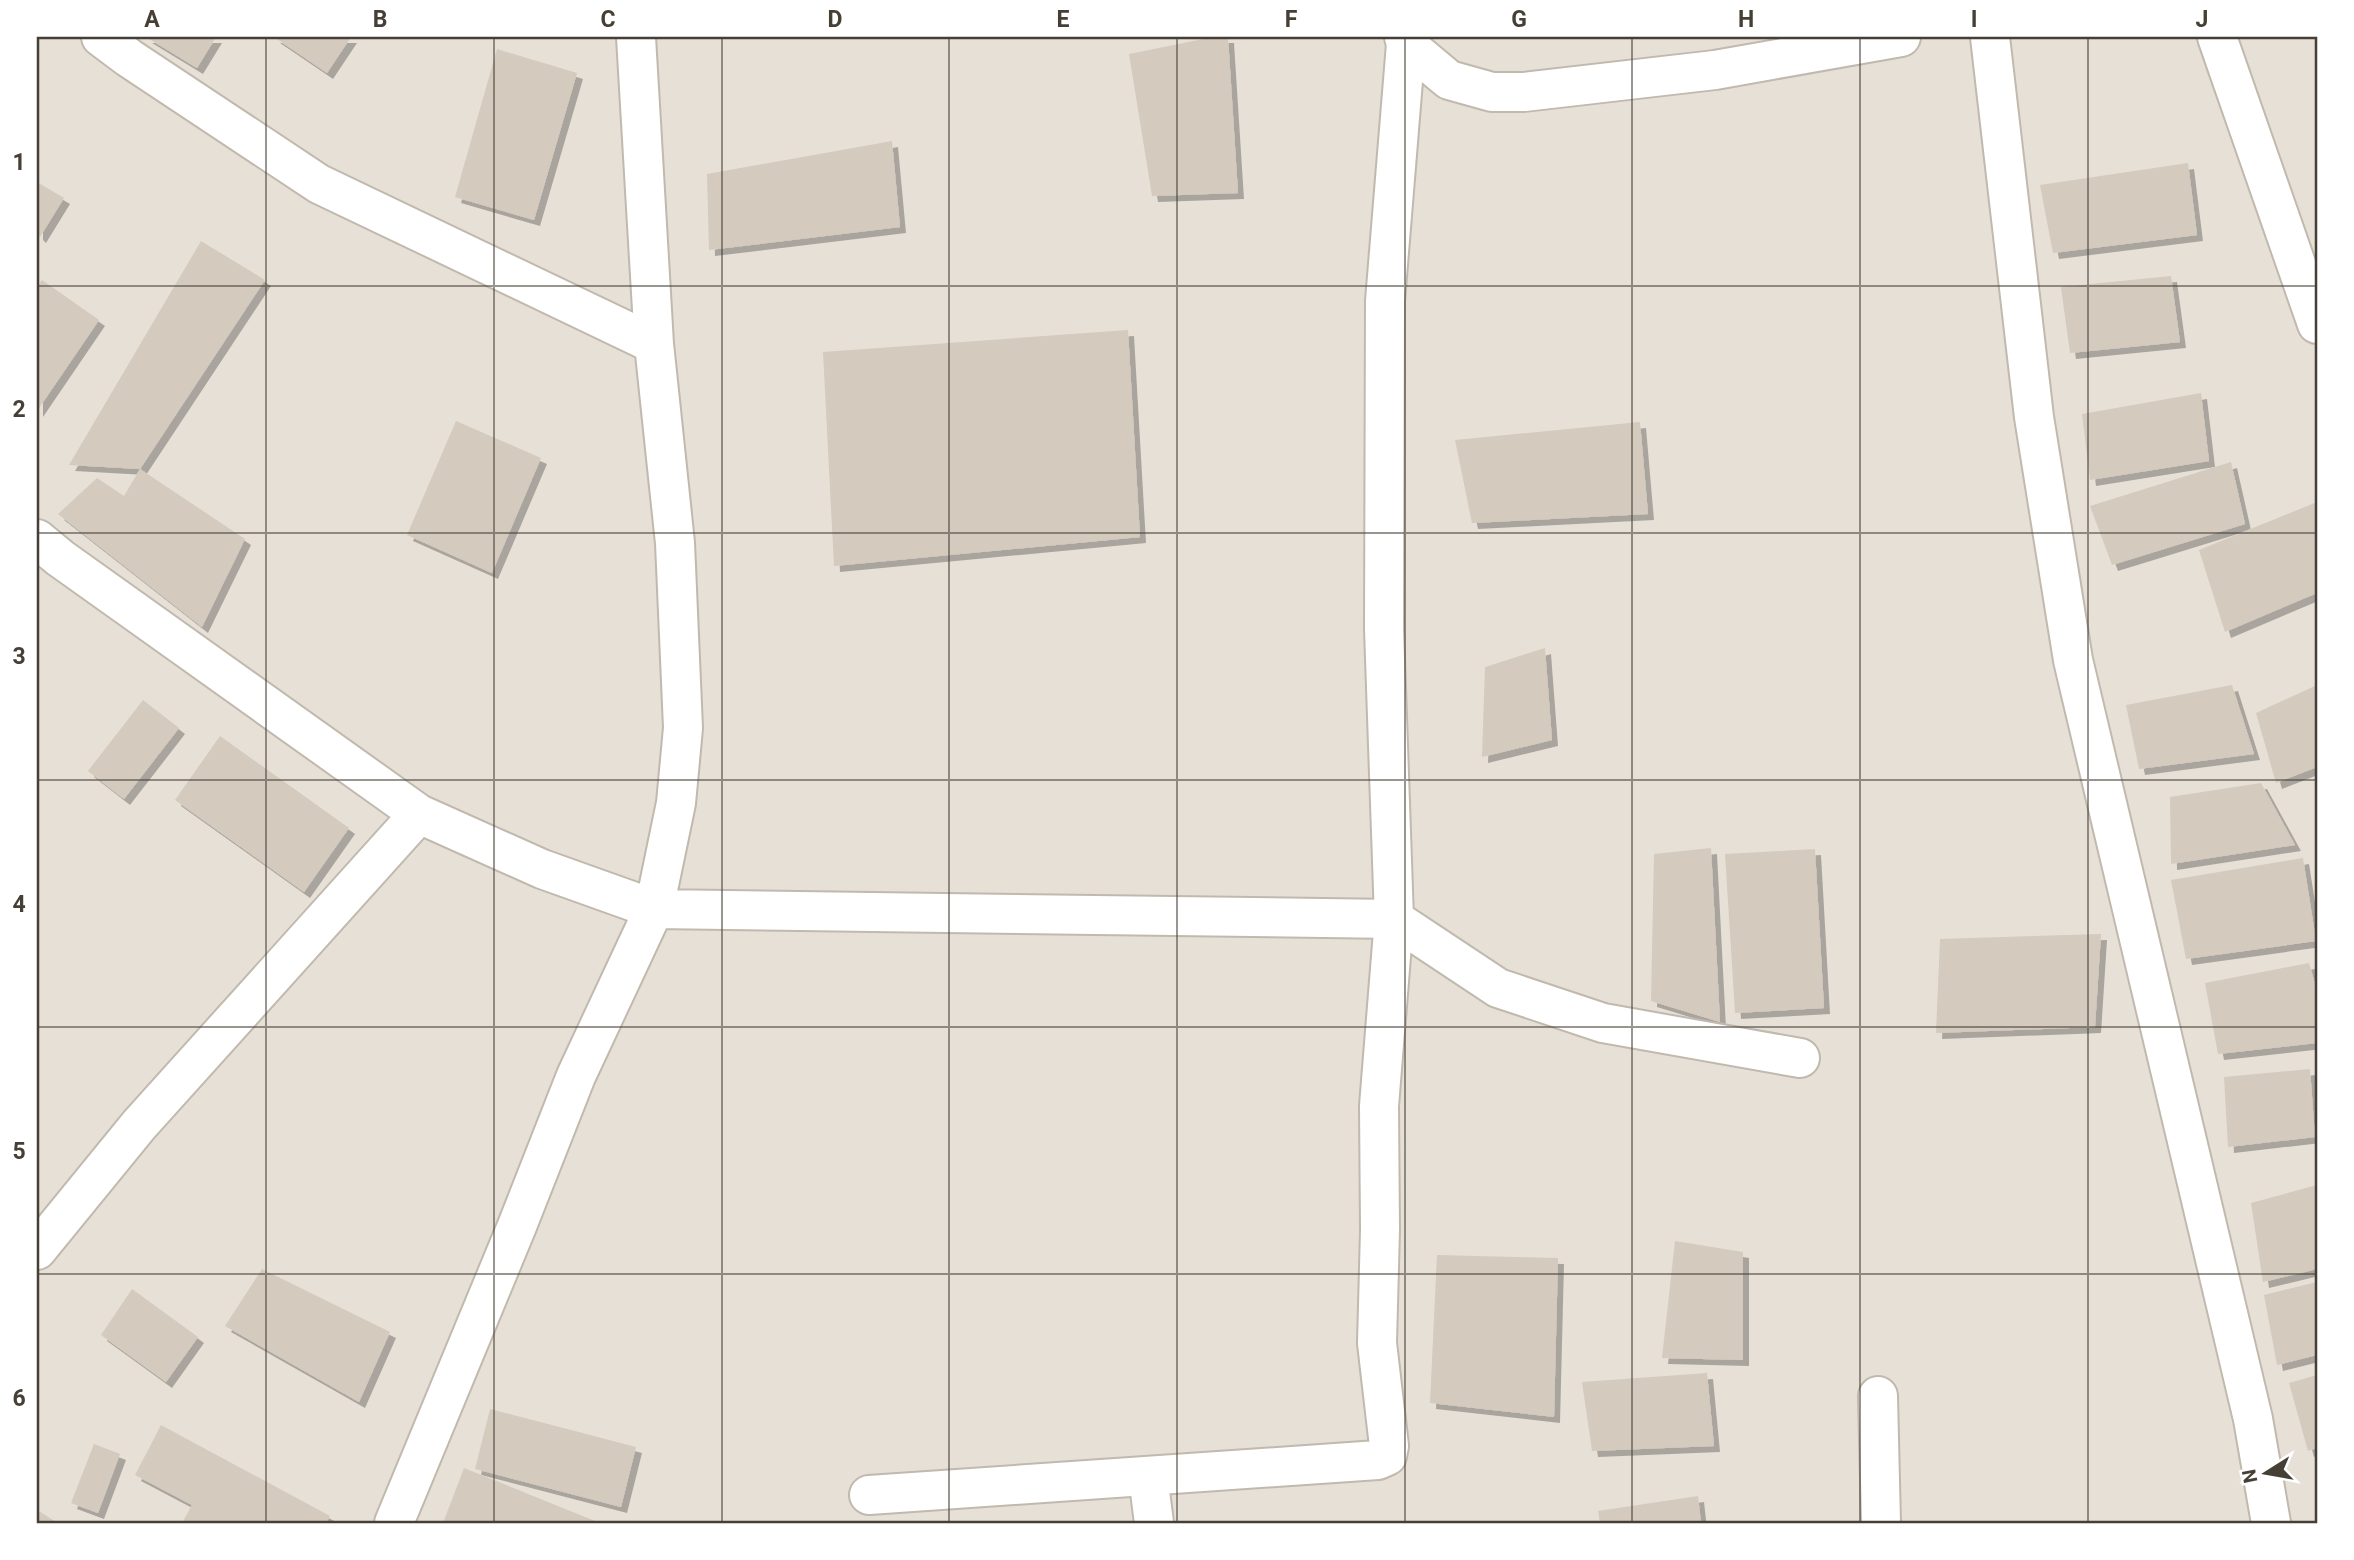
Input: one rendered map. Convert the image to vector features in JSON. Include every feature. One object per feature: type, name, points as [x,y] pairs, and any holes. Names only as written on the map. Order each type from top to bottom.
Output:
[{"type":"street","points":[[101,37],[319,184],[654,344]]},
{"type":"street","points":[[394,1523],[576,1076],[654,909],[676,803],[682,728],[675,543],[654,344],[636,37]]},
{"type":"street","points":[[1405,40],[1449,80],[1492,92],[1524,92],[1715,70],[1901,37]]},
{"type":"street","points":[[1990,37],[2034,417],[2073,660],[2250,1406],[2272,1523]]},
{"type":"street","points":[[2217,37],[2317,324]]},
{"type":"street","points":[[869,1495],[1378,1460],[1387,1456],[1389,1446],[1377,1343],[1379,1106],[1394,919],[1384,629],[1385,301],[1405,40]]},
{"type":"street","points":[[44,560],[419,814],[542,869],[654,909],[1394,919],[1498,988],[1603,1023],[1800,1058]]},
{"type":"street","points":[[37,1250],[139,1125],[419,814]]},
{"type":"street","points":[[1878,1396],[1881,1523]]},
{"type":"street","points":[[1148,1476],[1154,1523]]},
{"type":"shaded area","points":[[37,37],[2317,37],[2317,1523],[37,1523]]},
{"type":"building","points":[[146,37],[216,37],[197,68]]},
{"type":"building","points":[[274,37],[351,37],[327,73]]},
{"type":"building","points":[[1213,37],[1228,37],[1238,193],[1152,196],[1129,54]]},
{"type":"building","points":[[497,49],[577,73],[534,220],[455,197]]},
{"type":"building","points":[[892,141],[900,227],[709,250],[707,174]]},
{"type":"building","points":[[2188,163],[2197,235],[2053,253],[2040,185]]},
{"type":"building","points":[[37,182],[64,198],[40,237],[37,234]]},
{"type":"building","points":[[201,241],[265,280],[140,469],[69,465]]},
{"type":"building","points":[[2171,276],[2180,342],[2070,353],[2061,287]]},
{"type":"building","points":[[42,280],[99,320],[37,411],[37,287]]},
{"type":"building","points":[[1128,330],[1140,537],[834,566],[823,352]]},
{"type":"building","points":[[2201,393],[2209,461],[2090,480],[2082,414]]},
{"type":"building","points":[[456,421],[541,458],[492,573],[407,535]]},
{"type":"building","points":[[1640,422],[1648,514],[1472,523],[1455,440]]},
{"type":"building","points":[[2231,462],[2245,524],[2112,565],[2090,506]]},
{"type":"building","points":[[140,469],[245,539],[202,627],[58,514],[97,478],[124,496]]},
{"type":"building","points":[[2317,502],[2317,593],[2225,632],[2199,550]]},
{"type":"building","points":[[1545,648],[1552,740],[1482,757],[1485,667]]},
{"type":"building","points":[[2232,685],[2254,754],[2139,769],[2126,705]]},
{"type":"building","points":[[2317,685],[2317,767],[2276,783],[2256,713]]},
{"type":"building","points":[[143,700],[179,728],[124,799],[88,771]]},
{"type":"building","points":[[220,736],[349,828],[304,892],[175,800]]},
{"type":"building","points":[[2261,783],[2295,845],[2171,864],[2170,797]]},
{"type":"building","points":[[1711,848],[1720,1022],[1651,1001],[1654,854]]},
{"type":"building","points":[[1815,849],[1824,1008],[1735,1013],[1725,854]]},
{"type":"building","points":[[2303,858],[2316,941],[2186,959],[2171,880]]},
{"type":"building","points":[[2101,934],[2095,1027],[1936,1033],[1940,939]]},
{"type":"building","points":[[2309,963],[2317,991],[2317,1043],[2218,1054],[2205,983]]},
{"type":"building","points":[[2310,1069],[2315,1137],[2228,1147],[2224,1077]]},
{"type":"building","points":[[2317,1185],[2317,1269],[2263,1282],[2251,1203]]},
{"type":"building","points":[[1675,1241],[1743,1252],[1743,1360],[1662,1358]]},
{"type":"building","points":[[1437,1255],[1558,1258],[1554,1417],[1430,1403]]},
{"type":"building","points":[[262,1269],[390,1332],[359,1402],[225,1326]]},
{"type":"building","points":[[2317,1282],[2317,1355],[2277,1365],[2264,1295]]},
{"type":"building","points":[[132,1289],[198,1337],[166,1382],[101,1335]]},
{"type":"building","points":[[1707,1373],[1714,1446],[1592,1451],[1582,1382]]},
{"type":"building","points":[[2317,1375],[2317,1448],[2308,1451],[2289,1383]]},
{"type":"building","points":[[490,1409],[636,1447],[621,1507],[475,1469]]},
{"type":"building","points":[[161,1425],[330,1516],[326,1523],[182,1523],[192,1505],[135,1475]]},
{"type":"building","points":[[94,1444],[120,1454],[98,1513],[71,1503]]},
{"type":"building","points":[[464,1468],[600,1523],[443,1523]]},
{"type":"building","points":[[1698,1496],[1701,1523],[1600,1523],[1598,1511]]},
{"type":"building","points":[[37,1510],[58,1523],[37,1523]]}]
